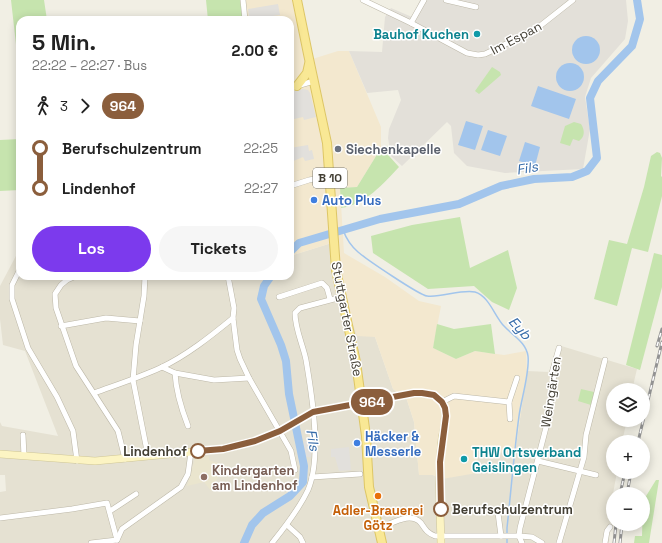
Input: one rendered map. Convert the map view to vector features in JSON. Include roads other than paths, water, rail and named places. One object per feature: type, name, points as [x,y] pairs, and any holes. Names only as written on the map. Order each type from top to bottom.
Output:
[{"type":"main road","name":"Stuttgarter Straße","points":[[298,0],[309,62],[327,144],[338,284],[353,348],[363,404],[369,487],[382,543]]},
{"type":"main road","points":[[294,87],[306,73],[309,62]]},
{"type":"street","points":[[243,0],[245,16]]},
{"type":"street","name":"Im Espan","points":[[363,0],[411,23],[467,53],[478,55],[485,54],[540,26],[573,0]]},
{"type":"street","points":[[411,23],[424,0]]},
{"type":"street","points":[[446,0],[476,7]]},
{"type":"street","points":[[294,87],[314,81]]},
{"type":"street","points":[[294,185],[330,176]]},
{"type":"street","points":[[16,278],[12,285],[12,299],[28,348],[56,397],[73,431],[77,461]]},
{"type":"street","points":[[66,280],[55,294],[56,308],[61,326],[76,366],[118,432],[125,459]]},
{"type":"street","points":[[145,280],[133,380],[148,456]]},
{"type":"street","points":[[229,280],[234,308],[233,318],[237,350],[249,378],[291,451],[295,470]]},
{"type":"street","points":[[272,543],[286,525],[308,490],[312,477],[316,450],[313,412],[306,360],[295,313],[300,308],[332,299],[327,288],[322,283],[279,297]]},
{"type":"street","points":[[61,326],[106,318],[140,321]]},
{"type":"street","points":[[94,393],[133,380],[162,367],[210,338],[233,318]]},
{"type":"street","name":"Weingärten","points":[[517,536],[550,412],[554,376],[552,373],[559,348]]},
{"type":"street","points":[[558,543],[584,457],[586,435],[605,360]]},
{"type":"street","points":[[162,367],[175,373],[214,380],[249,378]]},
{"type":"street","points":[[175,373],[176,388],[182,411],[188,426]]},
{"type":"street","points":[[510,419],[509,402],[517,378]]},
{"type":"street","points":[[0,454],[77,461],[95,461],[223,449],[255,441],[280,431],[313,412],[422,393],[434,395],[442,402],[445,408],[446,416],[440,462],[441,540]]},
{"type":"street","points":[[442,402],[454,396],[509,402]]},
{"type":"street","points":[[23,435],[24,456]]},
{"type":"street","points":[[117,542],[122,529],[181,487],[188,474],[191,452]]},
{"type":"street","points":[[538,461],[596,475]]},
{"type":"street","points":[[312,477],[360,474]]},
{"type":"street","points":[[110,511],[136,494]]},
{"type":"street","points":[[0,518],[72,510],[108,503],[117,542]]},
{"type":"street","points":[[498,513],[502,536]]},
{"type":"street","points":[[379,528],[408,517],[412,517],[420,523],[429,534],[441,540],[517,536],[532,537],[542,543]]},
{"type":"street","points":[[286,525],[300,538],[303,543]]},
{"type":"street","points":[[605,543],[607,531]]},
{"type":"street","points":[[517,536],[522,543]]},
{"type":"street","points":[[90,543],[117,542]]},
{"type":"water","points":[[586,36],[596,40],[600,50],[596,60],[586,64],[576,60],[572,50],[576,40]]},
{"type":"water","points":[[570,63],[580,67],[584,77],[580,87],[570,91],[560,87],[556,77],[560,67]]},
{"type":"water","points":[[538,86],[576,99],[569,119],[531,106]]},
{"type":"water","points":[[466,121],[483,126],[475,150],[458,145]]},
{"type":"water","points":[[488,130],[507,136],[500,156],[481,150]]},
{"type":"water","points":[[525,142],[540,147],[535,166],[519,161]]},
{"type":"waterway","name":"Fils","points":[[294,248],[299,243],[380,219],[459,204],[501,186],[534,179],[572,177],[587,171],[597,158],[590,98],[598,81],[632,46],[640,19],[637,0]]},
{"type":"waterway","name":"Eyb","points":[[343,230],[349,242],[358,252],[392,276],[422,294],[427,296],[438,296],[469,291],[480,294],[488,302],[504,326],[525,347],[528,356],[528,370],[517,430],[507,528],[507,543]]},
{"type":"waterway","name":"Fils","points":[[244,543],[252,525],[263,513],[290,496],[303,482],[304,466],[289,394],[286,361],[281,345],[261,299],[264,286],[268,280]]},
{"type":"railway","points":[[657,346],[662,329]]},
{"type":"railway","points":[[640,435],[662,342]]},
{"type":"railway","points":[[622,487],[623,479]]},
{"type":"railway","points":[[628,487],[630,479]]},
{"type":"railway","points":[[614,543],[615,531]]},
{"type":"railway","points":[[620,543],[621,531]]},
{"type":"place","name":"Bauhof Kuchen","points":[[477,34]]},
{"type":"place","name":"Siechenkapelle","points":[[338,149]]},
{"type":"place","name":"Auto Plus","points":[[314,200]]},
{"type":"place","name":"Häcker & Messerle","points":[[357,443]]},
{"type":"place","name":"Lindenhof","points":[[198,451]]},
{"type":"place","name":"THW Ortsverband Geislingen","points":[[464,459]]},
{"type":"place","name":"Kindergarten am Lindenhof","points":[[204,477]]},
{"type":"place","name":"Adler-Brauerei Götz","points":[[378,496]]},
{"type":"place","name":"Berufschulzentrum","points":[[441,509]]}]
